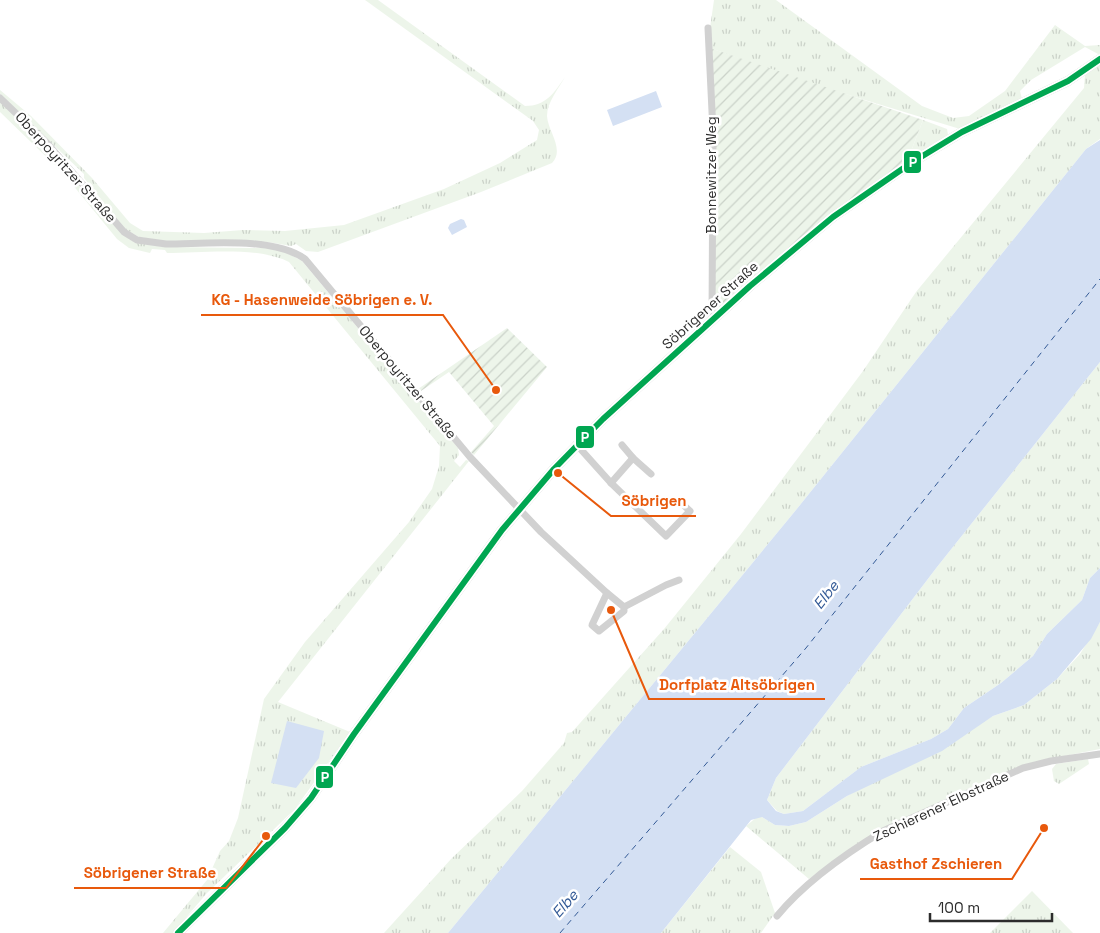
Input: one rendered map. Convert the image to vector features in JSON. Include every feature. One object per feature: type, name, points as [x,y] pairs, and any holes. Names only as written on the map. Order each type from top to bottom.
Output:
[{"type":"street","name":"Bonnewitzer Weg","points":[[708,28],[713,132],[712,322]]},
{"type":"street","name":"Söbrigener Straße","points":[[178,933],[285,828],[311,798],[354,734],[502,530],[576,444],[750,286],[833,217],[911,163],[962,132],[1068,81],[1100,59]]},
{"type":"street","name":"Oberpoyritzer Straße","points":[[0,98],[48,143],[129,236],[149,242],[166,244],[267,244],[287,248],[305,259],[470,457],[541,532],[624,607]]},
{"type":"street","points":[[576,444],[611,483],[666,536],[690,511],[679,501]]},
{"type":"street","points":[[622,445],[651,474]]},
{"type":"street","points":[[611,483],[633,458]]},
{"type":"street","points":[[607,593],[592,625],[599,631],[624,611],[624,607],[663,586],[680,580]]},
{"type":"street","name":"Zschierener Elbstraße","points":[[777,916],[811,882],[883,831],[1022,768],[1051,761],[1100,754]]},
{"type":"green space","points":[[365,0],[378,0],[525,106],[539,104],[549,98],[565,77],[551,100],[547,116],[557,152],[556,158],[552,163],[481,192],[318,252],[306,251],[296,244],[291,246],[268,242],[165,241],[139,237],[125,229],[84,178],[84,174],[0,94],[0,90],[31,116],[92,178],[130,223],[143,231],[204,233],[243,230],[285,231],[344,225],[444,189],[500,163],[537,140],[539,130],[533,121]]},
{"type":"green space","points":[[714,0],[776,0],[922,106],[953,118],[969,116],[1005,91],[1055,25],[1085,46],[1100,45],[1100,55],[1085,47],[1031,80],[1020,91],[1022,99],[960,129],[806,82],[710,48],[710,28]]},
{"type":"green space","points":[[710,48],[923,120],[908,159],[855,196],[791,246],[720,309],[714,310]]},
{"type":"green space","points":[[1100,63],[1100,139],[1086,149],[796,510],[448,933],[384,933],[451,859],[522,791],[564,743],[567,733],[572,732],[664,629],[741,534],[863,371],[916,292],[1084,88],[1085,74]]},
{"type":"green space","points":[[0,101],[45,145],[129,239],[136,243],[167,247],[267,248],[284,251],[302,261],[458,448],[459,455],[454,461],[460,467],[466,460],[469,461],[278,702],[350,732],[295,809],[207,893],[173,933],[163,933],[207,880],[220,851],[229,841],[238,818],[264,699],[305,642],[409,522],[432,489],[439,466],[440,446],[289,262],[276,257],[246,252],[167,253],[165,250],[152,249],[150,253],[129,248],[117,239],[63,173],[0,112]]},
{"type":"green space","points":[[923,120],[947,129],[948,135],[908,159]]},
{"type":"green space","points":[[507,328],[547,367],[474,455],[471,452],[494,426],[449,372],[421,391],[418,389]]},
{"type":"green space","points":[[1100,362],[1100,568],[1090,578],[1082,600],[1047,634],[1033,656],[1001,683],[964,708],[948,729],[931,739],[861,767],[803,811],[784,814],[777,811],[767,800],[776,778],[937,567]]},
{"type":"green space","points":[[1100,622],[1100,749],[1034,762],[966,790],[845,852],[809,879],[746,826],[757,817],[762,817],[775,825],[789,826],[806,822],[847,796],[993,716],[1024,705],[1057,679],[1080,654]]},
{"type":"green space","points":[[1088,759],[1089,764],[1059,784],[1054,781],[1052,769],[1056,764]]},
{"type":"green space","points":[[730,847],[761,872],[775,913],[761,933],[661,933]]},
{"type":"green space","points":[[1032,891],[1073,933],[990,933]]},
{"type":"water","points":[[656,91],[662,107],[613,126],[607,110]]},
{"type":"water","name":"Elbe","points":[[1100,140],[1100,362],[937,567],[776,778],[767,800],[776,811],[784,814],[803,811],[861,767],[931,739],[948,729],[964,708],[1001,683],[1033,656],[1047,634],[1082,600],[1090,578],[1100,568],[1100,622],[1091,639],[1057,679],[1024,705],[993,716],[942,751],[847,796],[806,822],[789,826],[775,825],[762,817],[751,820],[661,933],[448,933],[796,510],[1086,149]]},
{"type":"water","points":[[461,219],[464,220],[467,227],[452,235],[448,228],[450,224]]},
{"type":"water","points":[[287,721],[324,731],[319,758],[296,788],[271,783]]},
{"type":"ferry route","points":[[560,933],[806,648],[1100,279]]},
{"type":"transit line","name":"P","points":[[178,933],[285,828],[311,798],[354,734],[502,530],[554,469],[603,419],[750,286],[833,217],[911,163],[962,132],[1068,81],[1100,59]]},
{"type":"place","name":"KG - Hasenweide Söbrigen e. V.","points":[[496,390]]},
{"type":"place","name":"Söbrigen","points":[[558,473]]},
{"type":"place","name":"Dorfplatz Altsöbrigen","points":[[611,610]]},
{"type":"place","name":"Gasthof Zschieren","points":[[1044,828]]},
{"type":"place","name":"Söbrigener Straße","points":[[266,836]]}]
